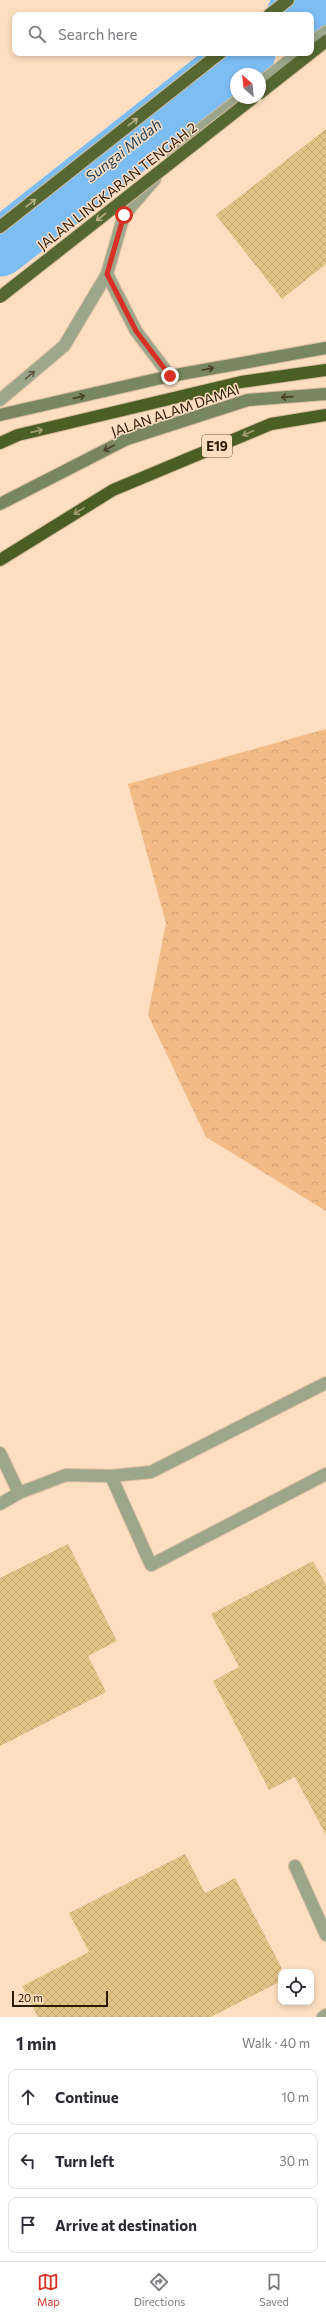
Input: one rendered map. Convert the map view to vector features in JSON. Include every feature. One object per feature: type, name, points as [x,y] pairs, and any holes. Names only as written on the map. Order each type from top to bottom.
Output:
[{"type":"highway","points":[[273,12],[288,0]]},
{"type":"highway","points":[[314,50],[326,41]]},
{"type":"highway","points":[[0,227],[216,56]]},
{"type":"highway","points":[[266,88],[307,56]]},
{"type":"highway","name":"JALAN LINGKARAN TENGAH 2","points":[[0,297],[245,104]]},
{"type":"highway","points":[[0,443],[18,435],[240,382],[326,370]]},
{"type":"highway","name":"E19","points":[[0,560],[112,490],[271,424],[326,415]]},
{"type":"main road","name":"JALAN ALAM DAMAI","points":[[0,414],[170,376],[326,348]]},
{"type":"main road","name":"JALAN ALAM DAMAI","points":[[0,504],[127,439],[248,400],[326,394]]},
{"type":"street","points":[[314,42],[326,32]]},
{"type":"street","points":[[266,78],[295,56]]},
{"type":"street","points":[[0,400],[64,346],[107,274],[124,215],[188,139],[233,104]]},
{"type":"street","points":[[107,274],[136,331],[170,376]]},
{"type":"street","points":[[0,1504],[19,1493],[66,1475],[111,1476],[151,1472],[326,1383]]},
{"type":"street","points":[[0,1453],[19,1493]]},
{"type":"street","points":[[111,1476],[151,1564],[326,1474]]},
{"type":"street","points":[[295,1866],[326,1935]]},
{"type":"green space","points":[[326,729],[326,1211],[206,1137],[148,1015],[166,923],[128,784]]},
{"type":"building","points":[[326,129],[326,264],[282,299],[216,215]]},
{"type":"building","points":[[68,1544],[117,1641],[88,1656],[106,1692],[0,1746],[0,1578]]},
{"type":"building","points":[[313,1561],[326,1585],[326,1835],[295,1777],[269,1790],[213,1681],[239,1667],[211,1614]]},
{"type":"building","points":[[185,1854],[205,1893],[235,1878],[281,1967],[281,1969],[278,1969],[278,1983],[211,2017],[38,2017],[22,1986],[89,1952],[69,1913]]},
{"type":"waterway","name":"Sungai Midah","points":[[299,12],[314,0]]},
{"type":"waterway","name":"Sungai Midah","points":[[0,248],[243,56]]},
{"type":"route","points":[[124,215],[107,274],[136,331],[170,376]]}]
